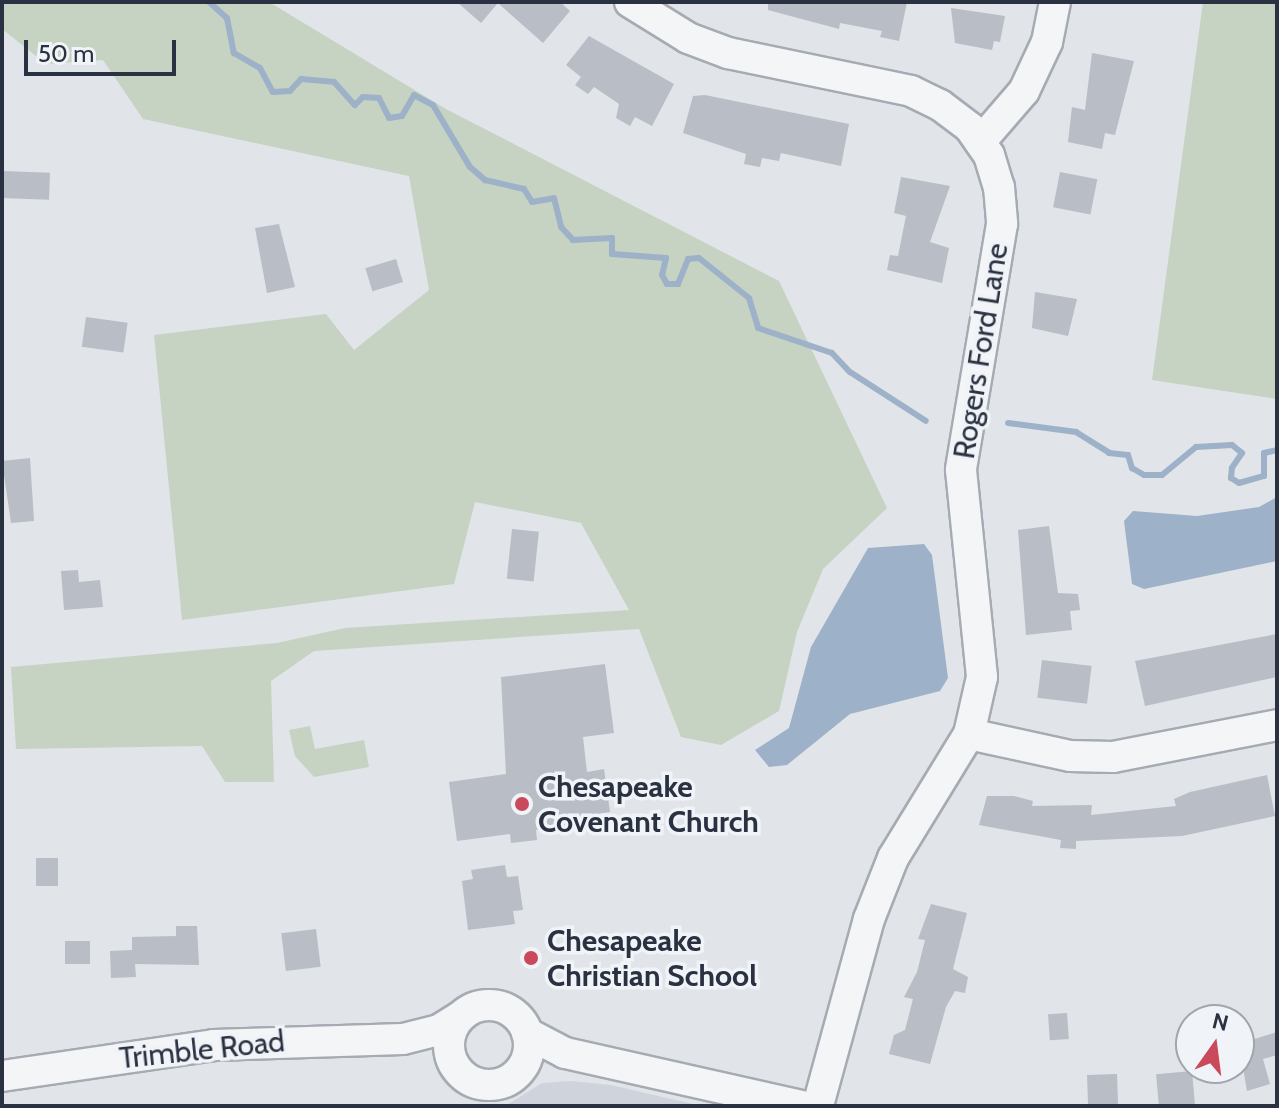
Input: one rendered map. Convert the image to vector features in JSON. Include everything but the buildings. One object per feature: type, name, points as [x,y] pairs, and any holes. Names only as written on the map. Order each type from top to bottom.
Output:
[{"type":"street","name":"Rogers Ford Lane","points":[[630,2],[688,38],[728,53],[911,91],[940,105],[980,142],[999,187],[1002,224],[961,470],[982,677],[969,734],[893,858],[869,919],[818,1106]]},
{"type":"street","points":[[980,142],[1024,91],[1047,42],[1055,2]]},
{"type":"street","points":[[969,734],[1057,754],[1113,757],[1277,725]]},
{"type":"street","points":[[467,1106],[449,1039],[461,1016],[499,1007],[527,1033],[565,1053],[802,1106]]},
{"type":"street","name":"Trimble Road","points":[[2,1076],[214,1045],[403,1039],[439,1030],[461,1016]]},
{"type":"street","points":[[501,1087],[527,1033]]},
{"type":"street","name":"Trimble Road","points":[[403,1039],[457,1070]]},
{"type":"street","points":[[457,1070],[501,1087],[565,1053]]},
{"type":"shaded area","points":[[571,1081],[611,1085],[701,1106],[505,1106],[542,1083]]},
{"type":"green space","points":[[2,2],[269,2],[446,109],[779,281],[887,508],[823,569],[797,632],[779,711],[721,745],[681,737],[639,629],[314,651],[271,681],[274,782],[225,782],[202,746],[16,749],[11,667],[277,643],[345,628],[629,610],[581,523],[475,502],[454,584],[182,620],[154,335],[326,314],[354,350],[429,290],[409,176],[143,119],[103,60],[46,64],[2,29]]},
{"type":"green space","points":[[1203,2],[1277,2],[1277,399],[1152,380]]},
{"type":"green space","points":[[310,726],[315,749],[364,740],[369,767],[314,777],[295,756],[289,730]]},
{"type":"water","points":[[1277,497],[1277,561],[1144,589],[1132,584],[1124,521],[1133,511],[1197,516],[1259,507]]},
{"type":"water","points":[[924,544],[932,555],[948,678],[940,691],[850,714],[787,765],[769,767],[755,750],[789,728],[811,647],[868,548]]},
{"type":"waterway","points":[[209,2],[227,18],[234,53],[260,68],[273,92],[290,91],[301,79],[334,82],[355,105],[363,97],[379,98],[389,118],[402,116],[414,95],[433,105],[470,167],[485,180],[524,189],[532,202],[554,198],[561,227],[573,240],[612,238],[612,254],[666,258],[662,275],[667,284],[678,284],[688,259],[699,258],[749,298],[758,328],[832,353],[850,372],[926,421]]},
{"type":"waterway","points":[[1008,423],[1076,432],[1109,453],[1128,455],[1132,468],[1144,475],[1162,475],[1196,447],[1232,445],[1242,453],[1232,468],[1231,478],[1239,483],[1264,476],[1264,453],[1277,450]]},
{"type":"place","name":"Chesapeake Covenant Church","points":[[522,804]]},
{"type":"place","name":"Chesapeake Christian School","points":[[531,958]]}]
